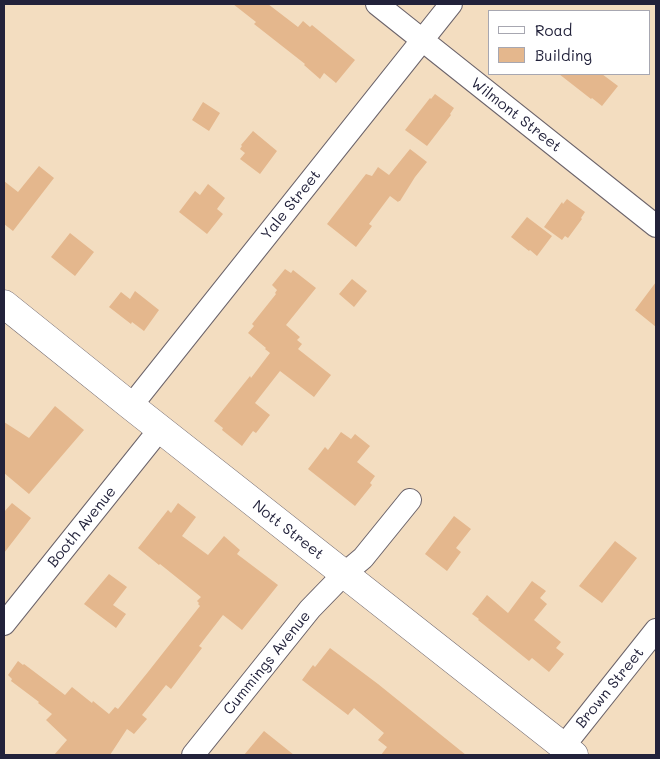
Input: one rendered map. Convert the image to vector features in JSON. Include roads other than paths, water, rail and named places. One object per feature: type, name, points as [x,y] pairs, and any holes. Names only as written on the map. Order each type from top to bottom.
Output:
[{"type":"street","name":"Wilmont Street","points":[[377,4],[656,226]]},
{"type":"street","name":"Yale Street","points":[[131,406],[451,4]]},
{"type":"street","name":"Nott Street","points":[[4,304],[569,751]]},
{"type":"street","name":"Booth Avenue","points":[[4,624],[160,429]]},
{"type":"street","name":"Cummings Avenue","points":[[192,755],[310,609],[367,553],[410,500]]},
{"type":"street","name":"Brown Street","points":[[569,751],[656,630]]}]
